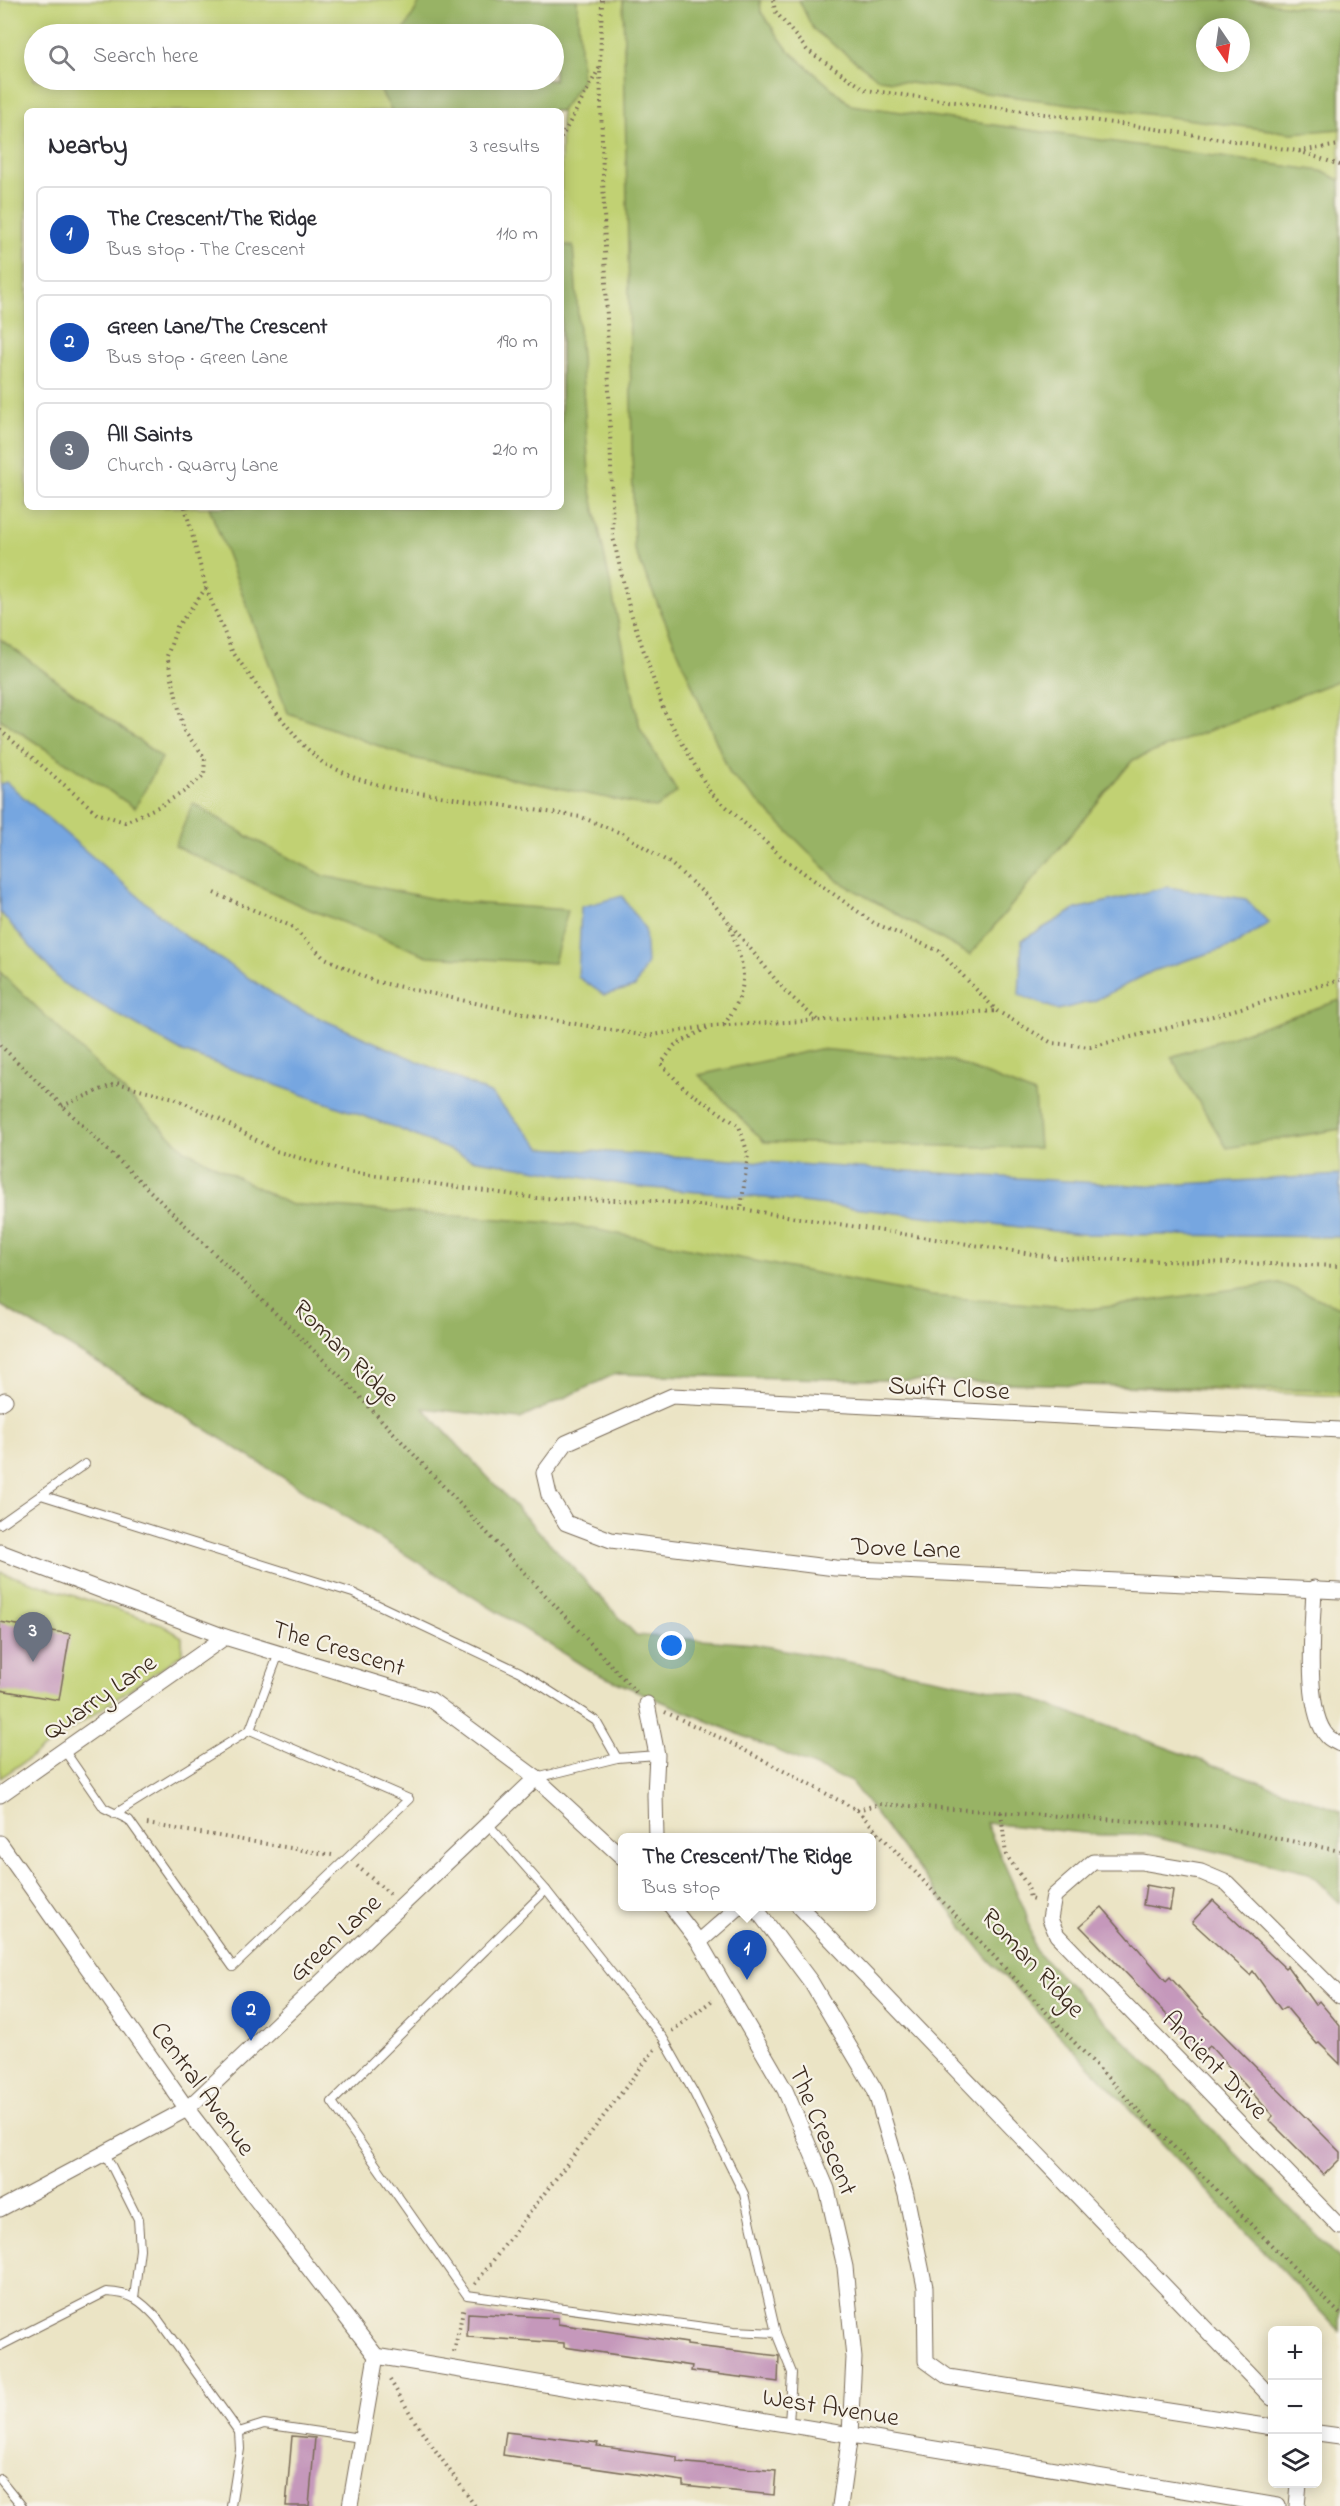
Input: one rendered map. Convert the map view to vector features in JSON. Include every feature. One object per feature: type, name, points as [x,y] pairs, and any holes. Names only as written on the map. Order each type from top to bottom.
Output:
[{"type":"street","name":"Swift Close","points":[[566,1443],[672,1396],[1340,1430]]},
{"type":"street","name":"Dove Lane","points":[[566,1443],[544,1473],[549,1495],[566,1523],[611,1540],[835,1568],[1314,1588],[1340,1591]]},
{"type":"street","name":"The Crescent","points":[[0,1552],[225,1637],[430,1700],[536,1778],[618,1853]]},
{"type":"street","points":[[1314,1588],[1310,1683],[1316,1717],[1328,1737],[1340,1744]]},
{"type":"street","name":"Quarry Lane","points":[[0,1795],[225,1637]]},
{"type":"street","points":[[647,1704],[657,1755],[656,1833]]},
{"type":"street","name":"Green Lane","points":[[0,2209],[187,2109],[536,1778]]},
{"type":"street","name":"Central Avenue","points":[[0,1843],[187,2109],[376,2356]]},
{"type":"street","points":[[1052,1906],[1054,1896],[1092,1862],[1142,1862],[1201,1872],[1227,1883],[1340,1996]]},
{"type":"street","name":"Ancient Drive","points":[[1052,1906],[1050,1919],[1057,1935],[1340,2227]]},
{"type":"street","name":"The Crescent","points":[[675,1911],[699,1942],[785,2090],[827,2189],[845,2267],[854,2358],[850,2434],[840,2506]]},
{"type":"street","points":[[699,1942],[734,1911]]},
{"type":"street","points":[[758,1911],[811,1982],[875,2090],[906,2195],[925,2287],[926,2361],[948,2377],[1268,2426]]},
{"type":"street","points":[[804,1911],[1268,2394]]},
{"type":"street","points":[[350,2506],[376,2356]]},
{"type":"street","name":"West Avenue","points":[[376,2356],[1278,2506]]},
{"type":"street","points":[[1322,2434],[1340,2436]]},
{"type":"street","points":[[1297,2506],[1299,2488]]},
{"type":"lane","points":[[0,1524],[86,1464]]},
{"type":"lane","points":[[41,1495],[353,1593],[520,1672],[596,1720],[617,1758]]},
{"type":"lane","points":[[115,1814],[250,1730],[279,1653]]},
{"type":"lane","points":[[64,1750],[104,1808],[129,1820],[233,1967],[409,1799],[250,1730]]},
{"type":"lane","points":[[536,1778],[617,1758],[657,1755]]},
{"type":"lane","points":[[488,1824],[546,1890],[663,2038],[694,2092],[744,2194],[776,2333],[792,2373],[789,2424]]},
{"type":"lane","points":[[546,1890],[332,2102],[467,2295],[734,2331],[776,2333]]},
{"type":"lane","points":[[105,2153],[138,2219],[140,2249],[134,2298]]},
{"type":"lane","points":[[0,2346],[106,2292],[125,2293],[141,2301],[157,2318],[239,2432],[240,2448],[231,2506]]},
{"type":"lane","points":[[239,2432],[264,2424],[360,2438]]},
{"type":"lane","points":[[0,2479],[22,2506]]},
{"type":"path","points":[[602,0],[600,67],[613,537],[629,607],[664,711],[710,792],[783,858],[874,923],[939,951],[998,1011],[1052,1043],[1090,1047],[1188,1023],[1340,980]]},
{"type":"path","points":[[773,0],[775,11],[807,50],[866,90],[1143,127],[1298,151],[1340,165]]},
{"type":"path","points":[[564,133],[600,67]]},
{"type":"path","points":[[1298,151],[1340,145]]},
{"type":"path","points":[[186,510],[206,588],[232,651],[302,744],[323,763],[355,778],[393,789],[581,817],[623,834],[670,863],[708,897],[784,990],[818,1021]]},
{"type":"path","points":[[0,730],[97,813],[124,822],[185,791],[204,775],[205,757],[184,731],[167,656],[177,627],[206,588]]},
{"type":"path","points":[[214,893],[291,926],[323,957],[373,981],[559,1021],[647,1036],[710,1026],[998,1011]]},
{"type":"path","points":[[723,1026],[738,1004],[744,980],[729,921]]},
{"type":"path","points":[[710,1026],[675,1045],[661,1065],[684,1088],[739,1126],[748,1154],[741,1209]]},
{"type":"path","name":"Roman Ridge","points":[[0,1046],[343,1379],[647,1704],[727,1741],[857,1810],[1150,2123],[1340,2314]]},
{"type":"path","points":[[62,1106],[117,1083],[174,1098],[219,1119],[276,1151],[343,1171],[536,1198],[656,1201],[741,1209],[1058,1258],[1340,1266]]},
{"type":"path","points":[[857,1810],[880,1804],[1222,1827],[1340,1851]]},
{"type":"path","points":[[1001,1812],[1006,1855],[1028,1886],[1030,1899],[1052,1906]]},
{"type":"path","points":[[129,1820],[348,1857],[402,1905]]},
{"type":"path","points":[[450,2368],[467,2295],[663,2038],[727,1990]]},
{"type":"path","points":[[376,2356],[416,2423],[475,2506]]},
{"type":"green space","points":[[0,0],[1340,0],[1340,1396],[325,1349],[0,982],[0,703],[160,756],[0,639]]},
{"type":"green space","points":[[421,0],[577,0],[582,81],[563,108],[390,108],[380,90],[564,90],[564,24],[408,24]]},
{"type":"green space","points":[[623,0],[760,0],[761,12],[788,50],[851,105],[1321,171],[1340,180],[1340,680],[1133,760],[970,955],[838,881],[730,774],[634,548]]},
{"type":"green space","points":[[799,0],[1245,0],[1340,12],[1340,129],[1292,133],[879,79],[813,29]]},
{"type":"green space","points":[[564,245],[573,246],[590,486],[640,728],[677,792],[656,808],[412,758],[288,713],[210,510],[564,510]]},
{"type":"green space","points":[[0,639],[162,758],[135,808],[0,719]]},
{"type":"green space","points":[[193,803],[247,836],[324,876],[444,901],[568,910],[554,963],[428,956],[301,906],[175,846]]},
{"type":"green space","points":[[0,972],[185,1150],[289,1204],[568,1224],[931,1296],[1091,1309],[1279,1283],[1340,1307],[1340,1391],[615,1374],[520,1419],[423,1408],[636,1635],[754,1644],[1022,1695],[1340,1811],[1340,1903],[1309,1873],[1145,1835],[1101,1835],[986,1823],[1026,1913],[1035,1950],[1340,2259],[1340,2331],[985,1956],[851,1782],[593,1672],[145,1391],[0,1305]]},
{"type":"green space","points":[[1340,1000],[1340,1129],[1227,1148],[1171,1057]]},
{"type":"green space","points":[[819,1049],[953,1061],[1035,1094],[1039,1148],[764,1142],[699,1075]]},
{"type":"green space","points":[[0,1572],[159,1623],[182,1637],[182,1654],[0,1778]]},
{"type":"water","points":[[6,782],[182,934],[290,1005],[490,1093],[542,1148],[1146,1186],[1340,1175],[1340,1237],[1080,1234],[765,1198],[639,1187],[471,1159],[394,1127],[183,1052],[62,983],[0,912],[0,784]]},
{"type":"water","points":[[1167,887],[1246,899],[1269,923],[1235,945],[1153,971],[1094,1001],[1058,1010],[1019,995],[1022,940],[1076,909]]},
{"type":"water","points":[[622,896],[645,929],[647,963],[635,987],[604,995],[578,977],[581,907]]},
{"type":"building","points":[[0,1622],[70,1634],[59,1700],[0,1690]]},
{"type":"building","points":[[1146,1885],[1173,1890],[1170,1910],[1143,1905]]},
{"type":"building","points":[[1213,1900],[1285,1968],[1287,1966],[1315,2005],[1319,2001],[1340,2026],[1340,2064],[1319,2043],[1317,2044],[1286,2007],[1281,2010],[1253,1971],[1250,1975],[1192,1922]]},
{"type":"building","points":[[1102,1907],[1166,1981],[1170,1977],[1202,2013],[1340,2152],[1340,2159],[1324,2175],[1269,2120],[1273,2116],[1210,2046],[1203,2052],[1080,1926]]},
{"type":"building","points":[[468,2313],[558,2318],[558,2324],[687,2343],[687,2345],[779,2356],[778,2382],[691,2371],[692,2366],[564,2347],[564,2343],[467,2337]]},
{"type":"building","points":[[506,2432],[598,2443],[597,2446],[677,2457],[677,2462],[776,2471],[774,2495],[683,2486],[683,2481],[503,2455]]},
{"type":"building","points":[[292,2436],[315,2438],[309,2506],[286,2506]]},
{"type":"place","name":"All Saints","points":[[33,1662]]},
{"type":"place","name":"The Crescent/The Ridge","points":[[747,1980]]},
{"type":"place","name":"Green Lane/The Crescent","points":[[251,2041]]}]
